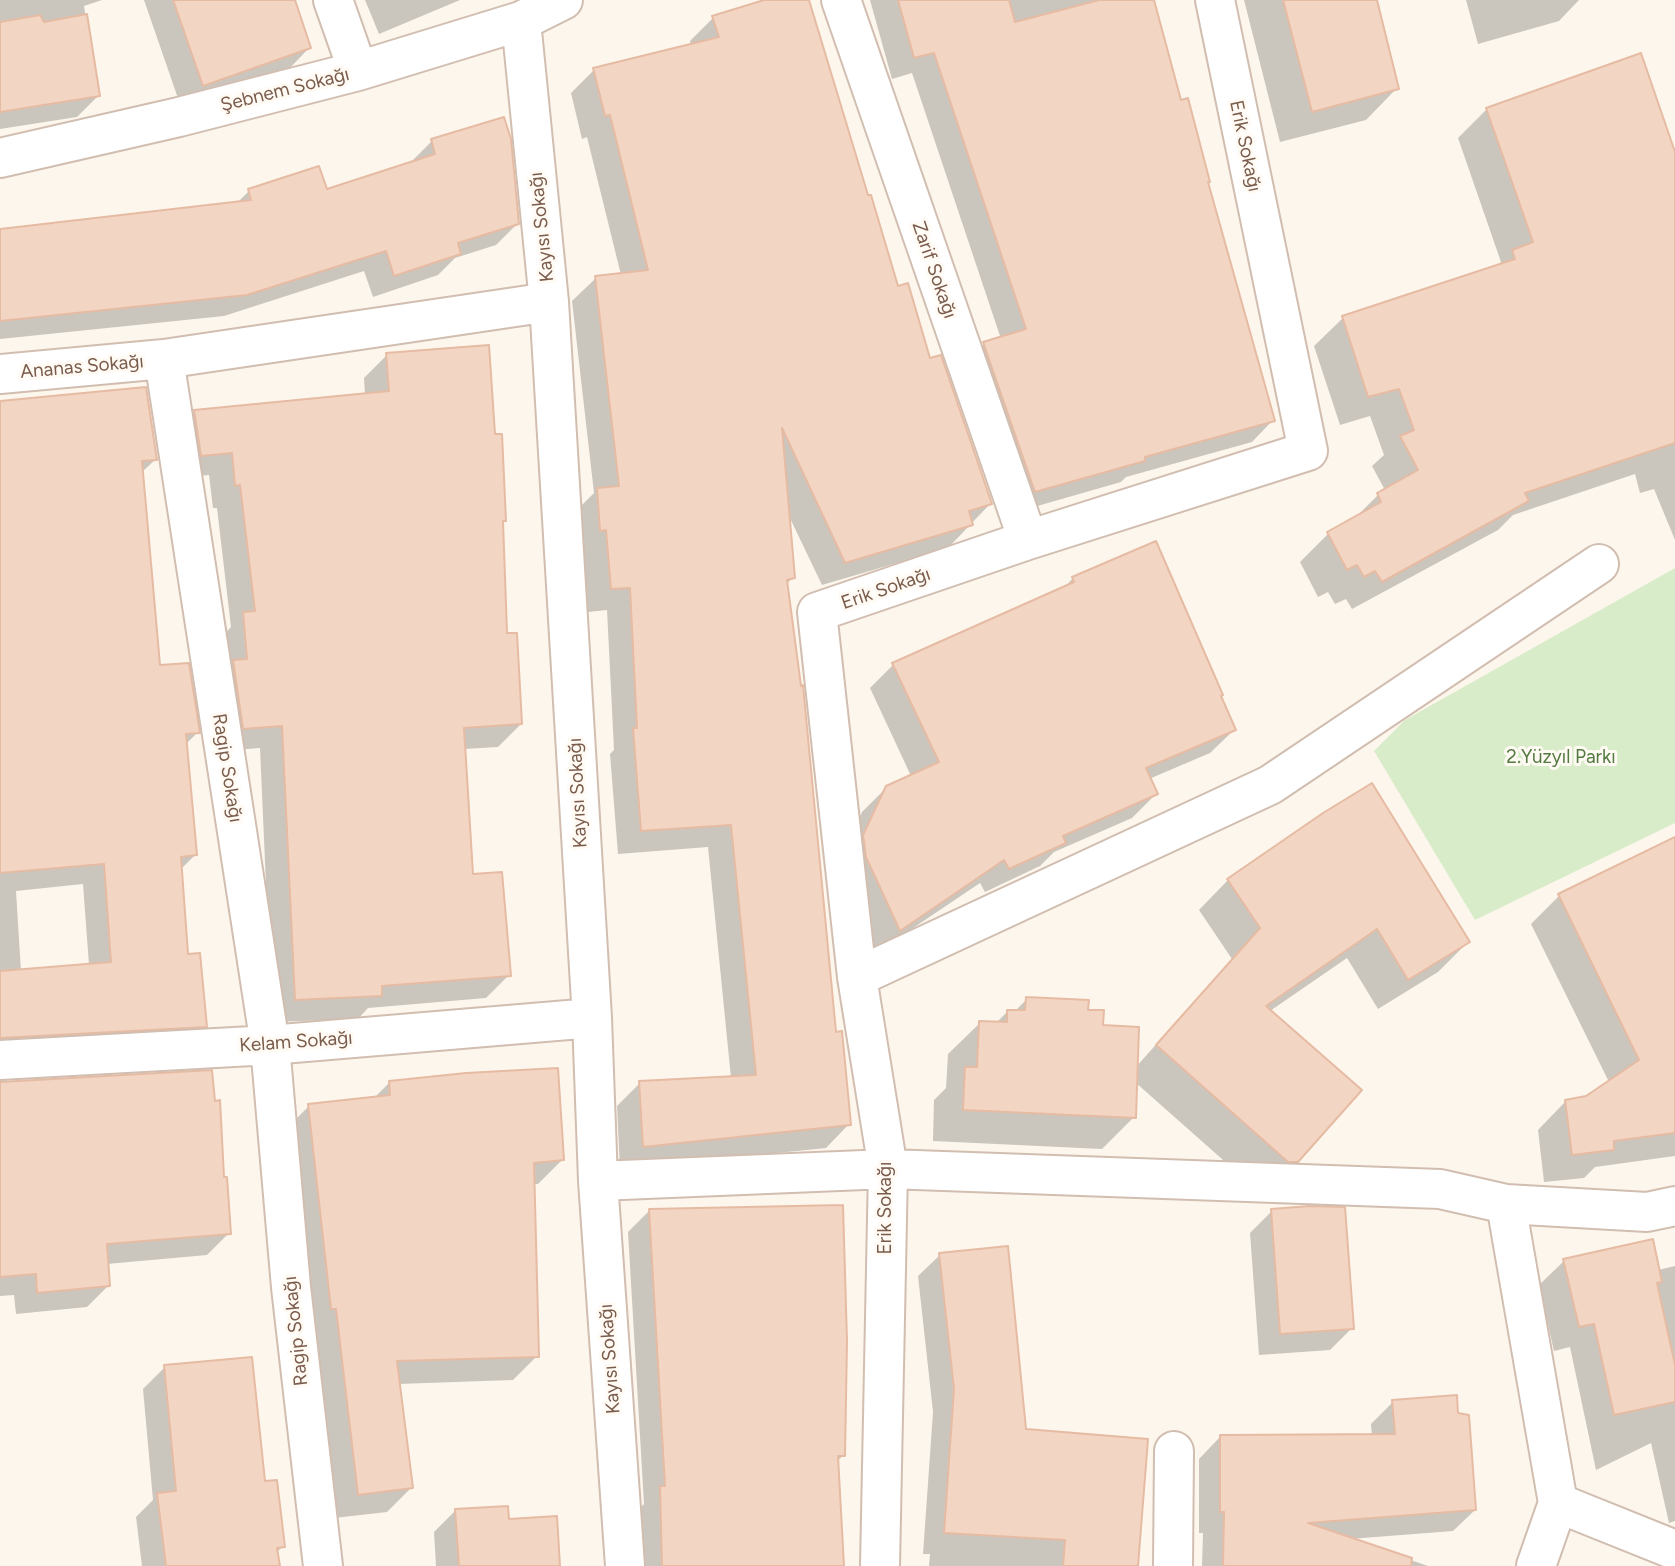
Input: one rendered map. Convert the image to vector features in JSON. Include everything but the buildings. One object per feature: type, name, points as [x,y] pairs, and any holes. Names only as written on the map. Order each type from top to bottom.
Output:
[{"type":"street","points":[[333,0],[358,71]]},
{"type":"street","name":"Şebnem Sokağı","points":[[0,158],[178,117],[358,71],[521,21],[563,0]]},
{"type":"street","name":"Zarif Sokağı","points":[[841,0],[1028,540]]},
{"type":"street","name":"Erik Sokağı","points":[[880,1566],[888,1169],[857,977],[817,612],[1028,540],[1308,451],[1215,0]]},
{"type":"street","name":"Kayısı Sokağı","points":[[521,21],[549,302],[592,1018],[598,1181],[625,1566]]},
{"type":"street","points":[[164,359],[549,302]]},
{"type":"street","name":"Ananas Sokağı","points":[[0,374],[164,359]]},
{"type":"street","name":"Ragip Sokağı","points":[[164,359],[270,1045],[291,1287],[323,1566]]},
{"type":"street","points":[[857,977],[1270,785],[1599,564]]},
{"type":"street","name":"Kelam Sokağı","points":[[0,1059],[270,1045],[592,1018]]},
{"type":"street","points":[[598,1181],[888,1169],[1440,1189],[1506,1204],[1647,1212],[1675,1206]]},
{"type":"street","points":[[1506,1204],[1558,1503],[1536,1566]]},
{"type":"street","points":[[1172,1566],[1174,1451]]},
{"type":"street","points":[[1558,1503],[1675,1550]]},
{"type":"green space","name":"2.Yüzyıl Parkı","points":[[1675,568],[1675,823],[1475,920],[1374,751],[1405,720]]}]
